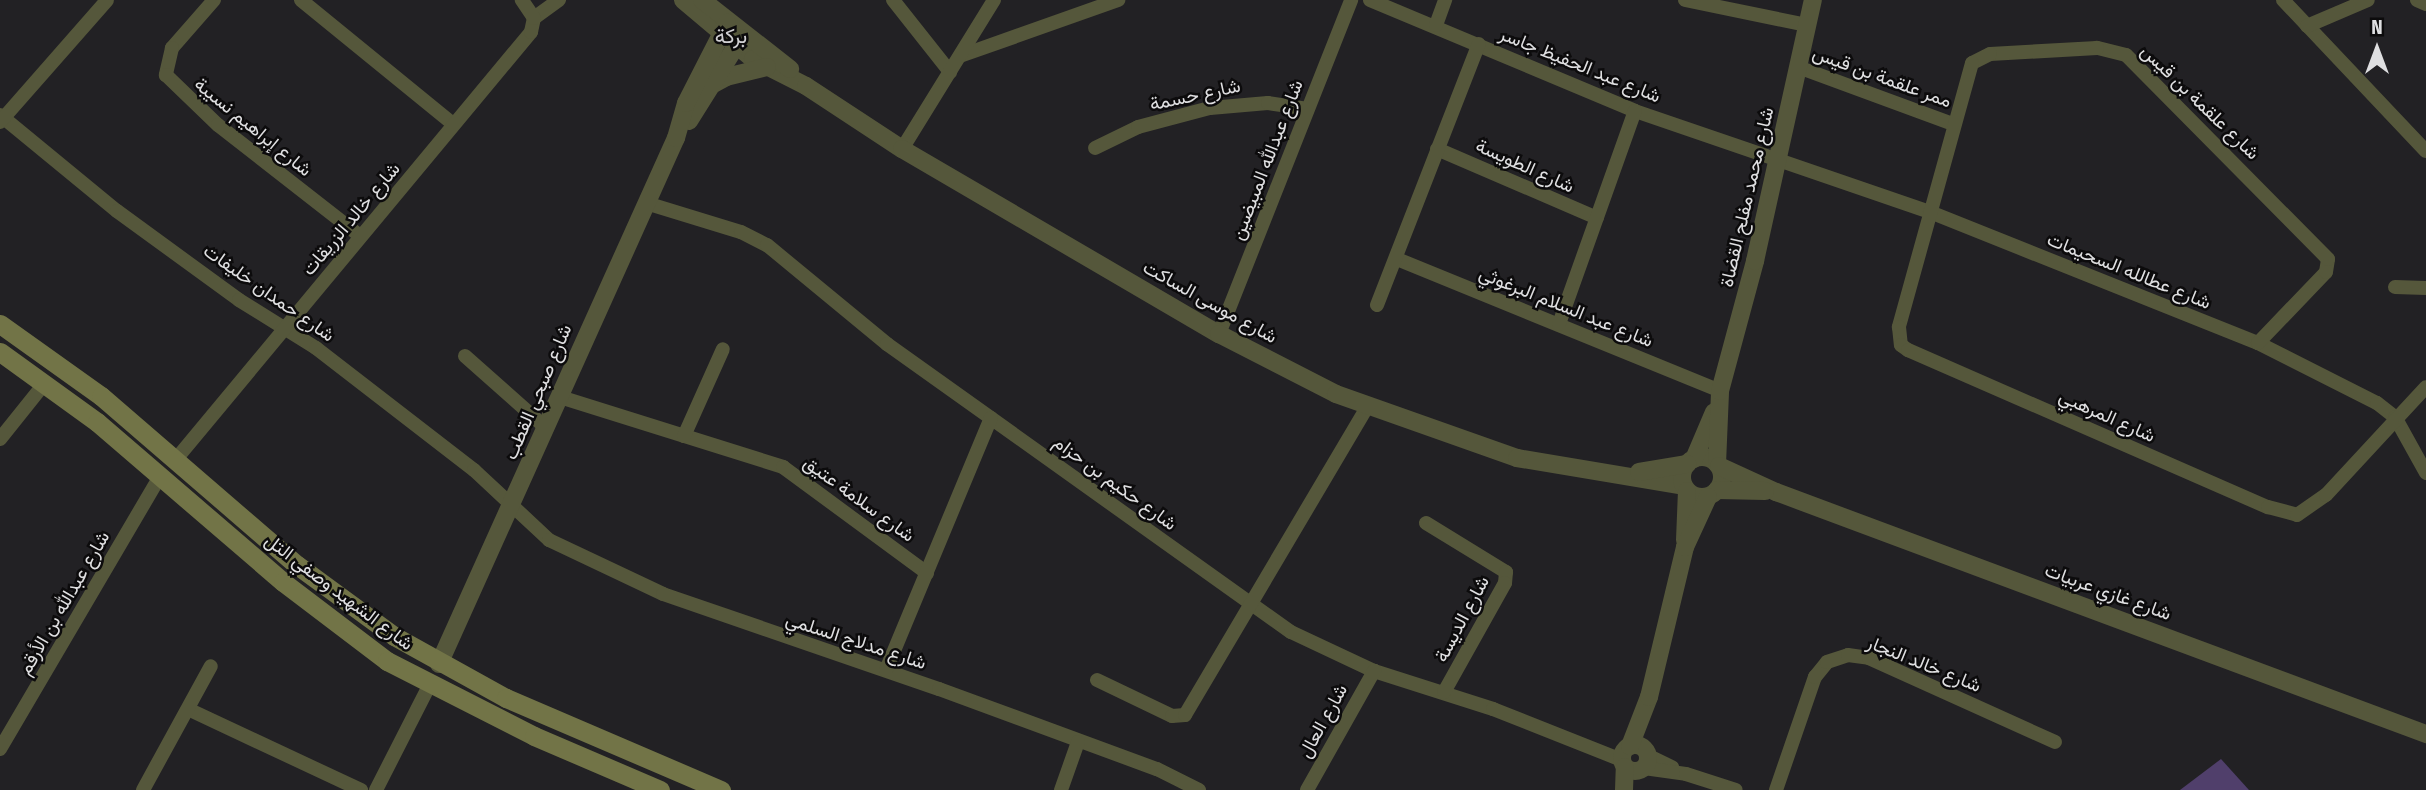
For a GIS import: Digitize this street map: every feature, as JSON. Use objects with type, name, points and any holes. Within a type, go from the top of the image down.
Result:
[{"type":"main road","name":"شارع الشهيد وصفي التل","points":[[0,324],[101,396],[177,458],[297,565],[439,664],[574,729],[721,790]]},
{"type":"main road","name":"شارع الشهيد وصفي التل","points":[[0,352],[160,476],[283,582],[387,661],[558,748],[660,790]]},
{"type":"main road","points":[[253,557],[266,539]]},
{"type":"main road","points":[[283,582],[297,565]]},
{"type":"street","points":[[1,118],[107,0]]},
{"type":"street","name":"شارع إبراهيم نسيبة","points":[[215,0],[172,48],[166,75],[209,118],[360,236]]},
{"type":"street","points":[[301,0],[453,124]]},
{"type":"street","points":[[522,0],[534,19],[559,0]]},
{"type":"street","name":"شارع موسى الساكت","points":[[683,0],[724,29],[767,67],[806,86],[902,149],[1219,334],[1367,406],[1517,458],[1628,473],[1685,488]]},
{"type":"street","name":"شارع موسى الساكت","points":[[702,0],[724,29]]},
{"type":"street","points":[[893,0],[950,72]]},
{"type":"street","points":[[902,149],[994,0]]},
{"type":"street","points":[[960,56],[1118,0]]},
{"type":"street","name":"شارع عبدالله المبيضين","points":[[1219,334],[1350,0]]},
{"type":"street","name":"شارع عبد الحفيظ جاسر","points":[[1370,0],[1436,25],[1635,111],[1779,156]]},
{"type":"street","points":[[1436,25],[1445,0]]},
{"type":"street","points":[[1685,0],[1807,25]]},
{"type":"street","name":"شارع محمد مفلح القضاة","points":[[1690,462],[1719,397],[1779,156],[1813,0]]},
{"type":"street","points":[[2283,0],[2426,151]]},
{"type":"street","points":[[2308,26],[2368,0]]},
{"type":"street","points":[[2417,0],[2426,4]]},
{"type":"street","name":"شارع خالد الزريقات","points":[[177,458],[528,36],[534,19]]},
{"type":"street","name":"شارع صبحي القطب","points":[[439,664],[512,508],[676,138],[687,103],[724,29]]},
{"type":"street","name":"شارع موسى الساكت","points":[[739,41],[795,72],[806,86]]},
{"type":"street","name":"شارع صبحي القطب","points":[[676,138],[739,41]]},
{"type":"street","points":[[1377,305],[1479,44]]},
{"type":"street","name":"شارع علقمة بن قيس","points":[[1930,212],[1967,74],[1979,57],[2096,48],[2126,55],[2328,259],[2326,272],[2258,343]]},
{"type":"street","points":[[710,86],[767,67]]},
{"type":"street","name":"ممر علقمة بن قيس","points":[[1798,67],[1953,124]]},
{"type":"street","name":"شارع حسمة","points":[[1094,148],[1138,127],[1210,108],[1268,103],[1307,109]]},
{"type":"street","points":[[1559,324],[1635,111]]},
{"type":"street","name":"شارع حمدان خليفات","points":[[1,118],[117,211],[285,328],[474,470],[512,508]]},
{"type":"street","name":"شارع الطويسة","points":[[1437,149],[1597,218]]},
{"type":"street","name":"شارع عطالله السحيمات","points":[[1779,156],[1930,212],[2258,343],[2347,384],[2395,416],[2426,473]]},
{"type":"street","name":"شارع حكيم بن حزام","points":[[646,203],[741,232],[767,245],[887,344],[1251,605],[1326,652],[1374,671],[1444,692],[1590,744],[1736,790]]},
{"type":"street","name":"شارع المرهبي","points":[[1930,212],[1899,327],[1901,345],[2098,434],[2268,508],[2297,515],[2326,495],[2395,416]]},
{"type":"street","name":"شارع عبد السلام البرغوثي","points":[[1397,259],[1559,324],[1719,397]]},
{"type":"street","points":[[2395,287],[2426,288]]},
{"type":"street","points":[[684,436],[723,349]]},
{"type":"street","points":[[465,356],[546,428]]},
{"type":"street","points":[[0,439],[44,384]]},
{"type":"street","points":[[2395,416],[2426,387]]},
{"type":"street","name":"شارع سلامة عتيق","points":[[560,397],[756,457],[806,480],[927,573]]},
{"type":"street","name":"شارع محمد مفلح القضاة","points":[[1718,465],[1719,397]]},
{"type":"street","points":[[1097,680],[1171,716],[1185,715],[1367,406]]},
{"type":"street","points":[[886,670],[991,418]]},
{"type":"street","points":[[1631,790],[1635,758],[1685,547],[1685,488],[1690,462],[1708,458],[1718,465],[1722,480],[1685,547]]},
{"type":"street","name":"شارع موسى الساكت","points":[[1628,473],[1690,462]]},
{"type":"street","name":"شارع غازي عربيات","points":[[1718,465],[1776,492],[2426,734]]},
{"type":"street","name":"شارع عبدالله بن الأرقم","points":[[0,750],[160,476]]},
{"type":"street","points":[[1685,488],[1713,494]]},
{"type":"street","name":"شارع غازي عربيات","points":[[1713,494],[1776,492]]},
{"type":"street","name":"شارع مدلاج السلمي","points":[[512,508],[549,540],[663,594],[886,670],[1157,769],[1199,790]]},
{"type":"street","name":"شارع الديسة","points":[[1426,523],[1506,572],[1505,583],[1444,692]]},
{"type":"street","name":"شارع خالد النجار","points":[[1776,790],[1815,677],[1827,662],[1848,655],[1868,658],[2056,742]]},
{"type":"street","points":[[144,790],[190,710],[211,666]]},
{"type":"street","name":"شارع العال","points":[[1307,790],[1374,671]]},
{"type":"street","points":[[376,790],[430,684]]},
{"type":"street","points":[[190,710],[361,790]]},
{"type":"street","points":[[1061,790],[1078,742]]},
{"type":"street","points":[[1624,790],[1635,758]]},
{"type":"shaded area","points":[[2221,759],[2249,790],[2180,790]]},
{"type":"district","name":"بركة","points":[[731,36]]}]
